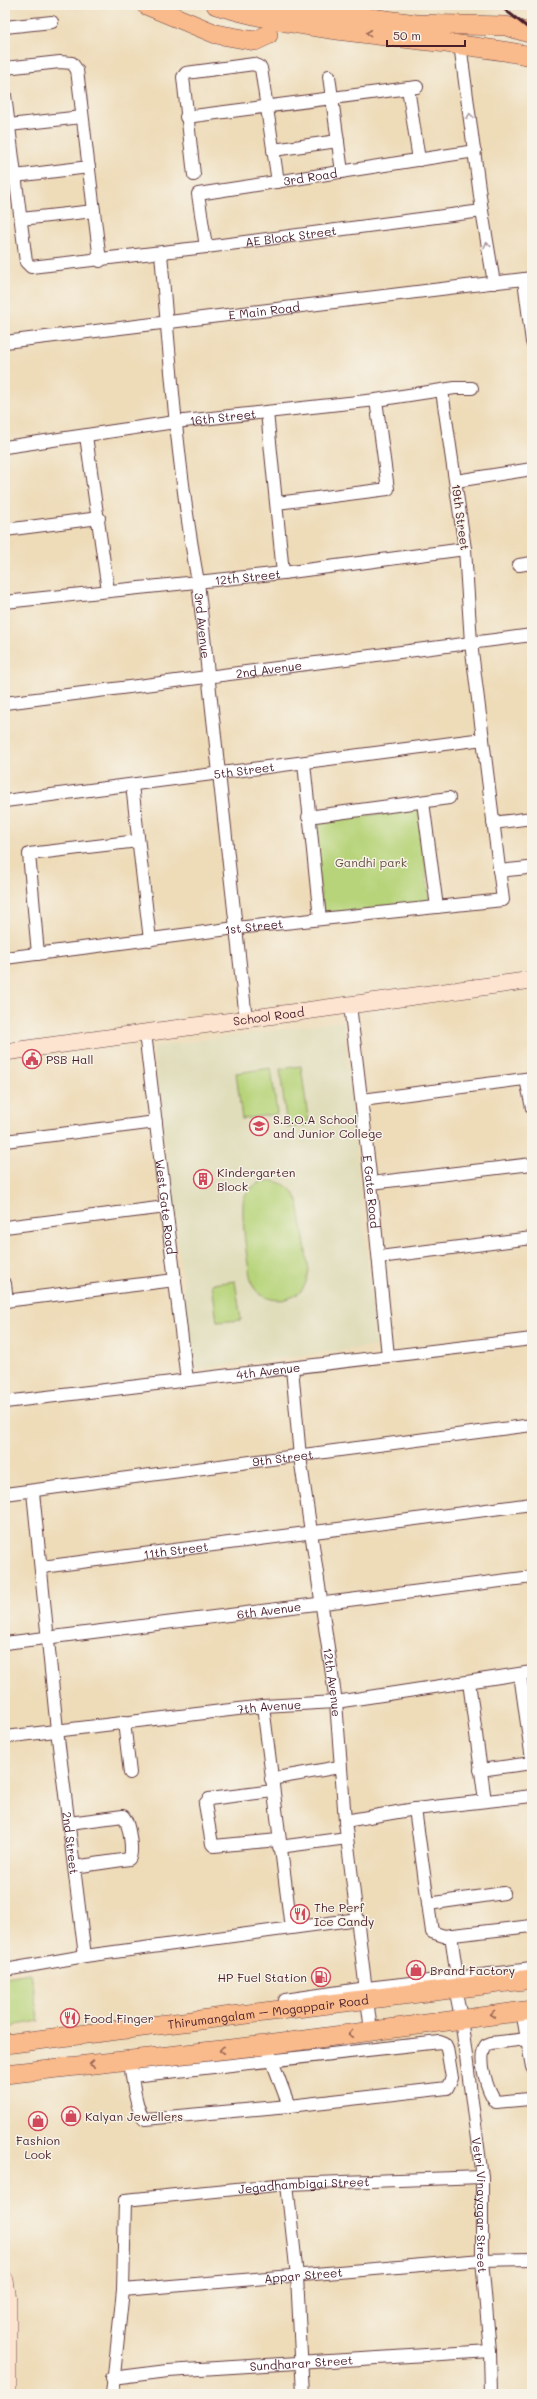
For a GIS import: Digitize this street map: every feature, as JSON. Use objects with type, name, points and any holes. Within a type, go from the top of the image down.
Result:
[{"type":"main road","points":[[146,5],[216,34],[255,41],[259,33]]},
{"type":"main road","points":[[173,5],[259,33],[295,25]]},
{"type":"main road","points":[[216,5],[295,25],[460,44],[532,56]]},
{"type":"main road","points":[[272,5],[335,10],[416,24],[506,26],[532,34]]},
{"type":"main road","name":"Thirumangalam – Mogappair Road","points":[[5,2044],[366,1993],[456,1982],[532,1979]]},
{"type":"main road","points":[[5,2074],[131,2068],[269,2053],[371,2031],[527,2010]]},
{"type":"street","points":[[5,27],[52,22]]},
{"type":"street","points":[[460,44],[482,211],[494,283]]},
{"type":"street","points":[[5,68],[60,62],[72,63],[77,70],[100,261]]},
{"type":"street","points":[[194,175],[182,80],[184,75],[194,72],[257,65],[261,68],[278,182]]},
{"type":"street","points":[[329,76],[342,172]]},
{"type":"street","points":[[186,117],[412,87],[419,160]]},
{"type":"street","points":[[5,95],[21,219],[94,211]]},
{"type":"street","points":[[9,125],[82,117]]},
{"type":"street","points":[[273,150],[338,141]]},
{"type":"street","name":"3rd Road","points":[[206,248],[198,194],[475,151]]},
{"type":"street","points":[[15,176],[89,167]]},
{"type":"street","name":"AE Block Street","points":[[21,219],[27,266],[31,268],[206,248],[482,211]]},
{"type":"street","name":"3rd Avenue","points":[[162,253],[175,422],[190,537],[198,582],[246,1019]]},
{"type":"street","name":"E Main Road","points":[[5,342],[167,324],[528,279],[532,342]]},
{"type":"street","name":"16th Street","points":[[5,447],[175,422],[376,400],[455,388],[472,388]]},
{"type":"street","name":"19th Street","points":[[442,391],[465,550],[471,643],[483,739]]},
{"type":"street","points":[[277,503],[388,489],[376,400]]},
{"type":"street","points":[[267,412],[283,573]]},
{"type":"street","points":[[86,436],[99,518],[108,591]]},
{"type":"street","points":[[456,481],[532,469]]},
{"type":"street","points":[[5,530],[99,518]]},
{"type":"street","name":"12th Street","points":[[5,602],[283,573],[465,550]]},
{"type":"street","points":[[520,566],[532,563]]},
{"type":"street","name":"2nd Avenue","points":[[5,703],[532,635]]},
{"type":"street","points":[[483,739],[499,871],[528,868]]},
{"type":"street","name":"5th Street","points":[[5,801],[219,775],[483,739]]},
{"type":"street","points":[[304,763],[308,816],[320,920]]},
{"type":"street","points":[[132,785],[150,940]]},
{"type":"street","points":[[308,816],[449,798]]},
{"type":"street","points":[[423,802],[437,907]]},
{"type":"street","points":[[494,824],[532,818]]},
{"type":"street","points":[[38,954],[29,854],[138,841]]},
{"type":"street","name":"1st Street","points":[[5,958],[236,928],[503,900],[499,871]]},
{"type":"street","name":"School Road","points":[[5,1052],[532,980]]},
{"type":"street","name":"E Gate Road","points":[[350,1005],[379,1256],[388,1356]]},
{"type":"street","name":"West Gate Road","points":[[145,1033],[187,1380]]},
{"type":"street","points":[[362,1100],[529,1078],[532,1108]]},
{"type":"street","points":[[5,1141],[156,1122]]},
{"type":"street","points":[[371,1183],[532,1164]]},
{"type":"street","points":[[5,1227],[166,1207]]},
{"type":"street","points":[[379,1256],[532,1238]]},
{"type":"street","points":[[5,1284],[6,1301],[175,1280]]},
{"type":"street","name":"4th Avenue","points":[[5,1402],[532,1339]]},
{"type":"street","name":"12th Avenue","points":[[292,1368],[300,1457],[336,1702],[345,1821],[371,2031]]},
{"type":"street","name":"9th Street","points":[[5,1494],[33,1492],[532,1425]]},
{"type":"street","points":[[33,1492],[49,1638]]},
{"type":"street","name":"11th Street","points":[[42,1566],[532,1504]]},
{"type":"street","name":"6th Avenue","points":[[5,1643],[321,1605],[532,1577]]},
{"type":"street","name":"2nd Street","points":[[49,1638],[57,1730],[85,1956]]},
{"type":"street","name":"7th Avenue","points":[[5,1736],[263,1706],[336,1702],[532,1672]]},
{"type":"street","points":[[520,1674],[529,1721],[532,1760]]},
{"type":"street","points":[[468,1682],[484,1801]]},
{"type":"street","points":[[263,1706],[279,1844],[291,1928]]},
{"type":"street","points":[[124,1722],[130,1773]]},
{"type":"street","points":[[480,1770],[532,1763]]},
{"type":"street","points":[[272,1779],[340,1767]]},
{"type":"street","points":[[273,1791],[209,1799],[206,1804],[212,1844],[214,1846],[279,1844],[347,1838]]},
{"type":"street","points":[[345,1821],[415,1809],[532,1796]]},
{"type":"street","points":[[415,1809],[432,1932],[435,1935],[451,1935],[532,1926]]},
{"type":"street","points":[[69,1824],[123,1816],[127,1821],[132,1854],[128,1859],[74,1867]]},
{"type":"street","points":[[428,1904],[504,1893]]},
{"type":"street","points":[[5,1970],[85,1956],[358,1919]]},
{"type":"street","name":"Vetri Vinayagar Street","points":[[451,1935],[482,2177],[482,2260],[490,2351],[491,2394]]},
{"type":"street","points":[[456,1982],[532,1969]]},
{"type":"street","points":[[5,2034],[109,2025],[304,2002]]},
{"type":"street","points":[[527,2010],[527,2039],[532,2067]]},
{"type":"street","points":[[527,2039],[486,2045],[482,2056],[490,2095],[496,2102],[529,2099],[532,2096]]},
{"type":"street","points":[[131,2068],[140,2113],[144,2119],[289,2106],[447,2088],[452,2078],[447,2048],[445,2044],[440,2042],[269,2053],[289,2106]]},
{"type":"street","points":[[447,2048],[465,2046]]},
{"type":"street","points":[[471,2087],[488,2086]]},
{"type":"street","name":"Jegadhambigai Street","points":[[123,2290],[125,2200],[287,2184],[482,2177]]},
{"type":"street","points":[[287,2184],[297,2276],[302,2394]]},
{"type":"street","name":"Appar Street","points":[[123,2290],[482,2260],[532,2259]]},
{"type":"street","points":[[5,2280],[8,2300],[8,2394]]},
{"type":"street","points":[[112,2394],[112,2378],[123,2290]]},
{"type":"street","name":"Sundharar Street","points":[[112,2378],[168,2371],[301,2364],[490,2351]]},
{"type":"shaded area","points":[[463,5],[532,5],[532,10],[526,10]]},
{"type":"shaded area","name":"S.B.O.A School and Junior College","points":[[343,1021],[376,1346],[194,1369],[153,1047]]},
{"type":"green space","name":"Gandhi park","points":[[419,809],[430,904],[323,914],[312,822]]},
{"type":"green space","points":[[301,1066],[309,1125],[287,1128],[280,1069]]},
{"type":"green space","points":[[271,1068],[277,1114],[242,1119],[236,1073]]},
{"type":"green space","points":[[264,1181],[285,1185],[292,1191],[298,1201],[309,1271],[301,1291],[296,1295],[283,1300],[269,1298],[257,1292],[253,1286],[249,1270],[243,1215],[244,1198],[252,1187]]},
{"type":"green space","points":[[235,1281],[241,1320],[217,1322],[212,1284]]},
{"type":"green space","points":[[30,1973],[39,2021],[6,2027],[5,1977]]},
{"type":"railway","points":[[499,5],[532,31]]},
{"type":"place","name":"PSB Hall","points":[[32,1059]]},
{"type":"place","name":"S.B.O.A School and Junior College","points":[[259,1126]]},
{"type":"place","name":"Kindergarten Block","points":[[203,1179]]},
{"type":"place","name":"The Perf Ice Candy","points":[[300,1914]]},
{"type":"place","name":"Brand Factory","points":[[416,1970]]},
{"type":"place","name":"HP Fuel Station","points":[[321,1977]]},
{"type":"place","name":"Food Finger","points":[[70,2018]]},
{"type":"place","name":"Kalyan Jewellers","points":[[71,2116]]},
{"type":"place","name":"Fashion Look","points":[[38,2121]]}]
